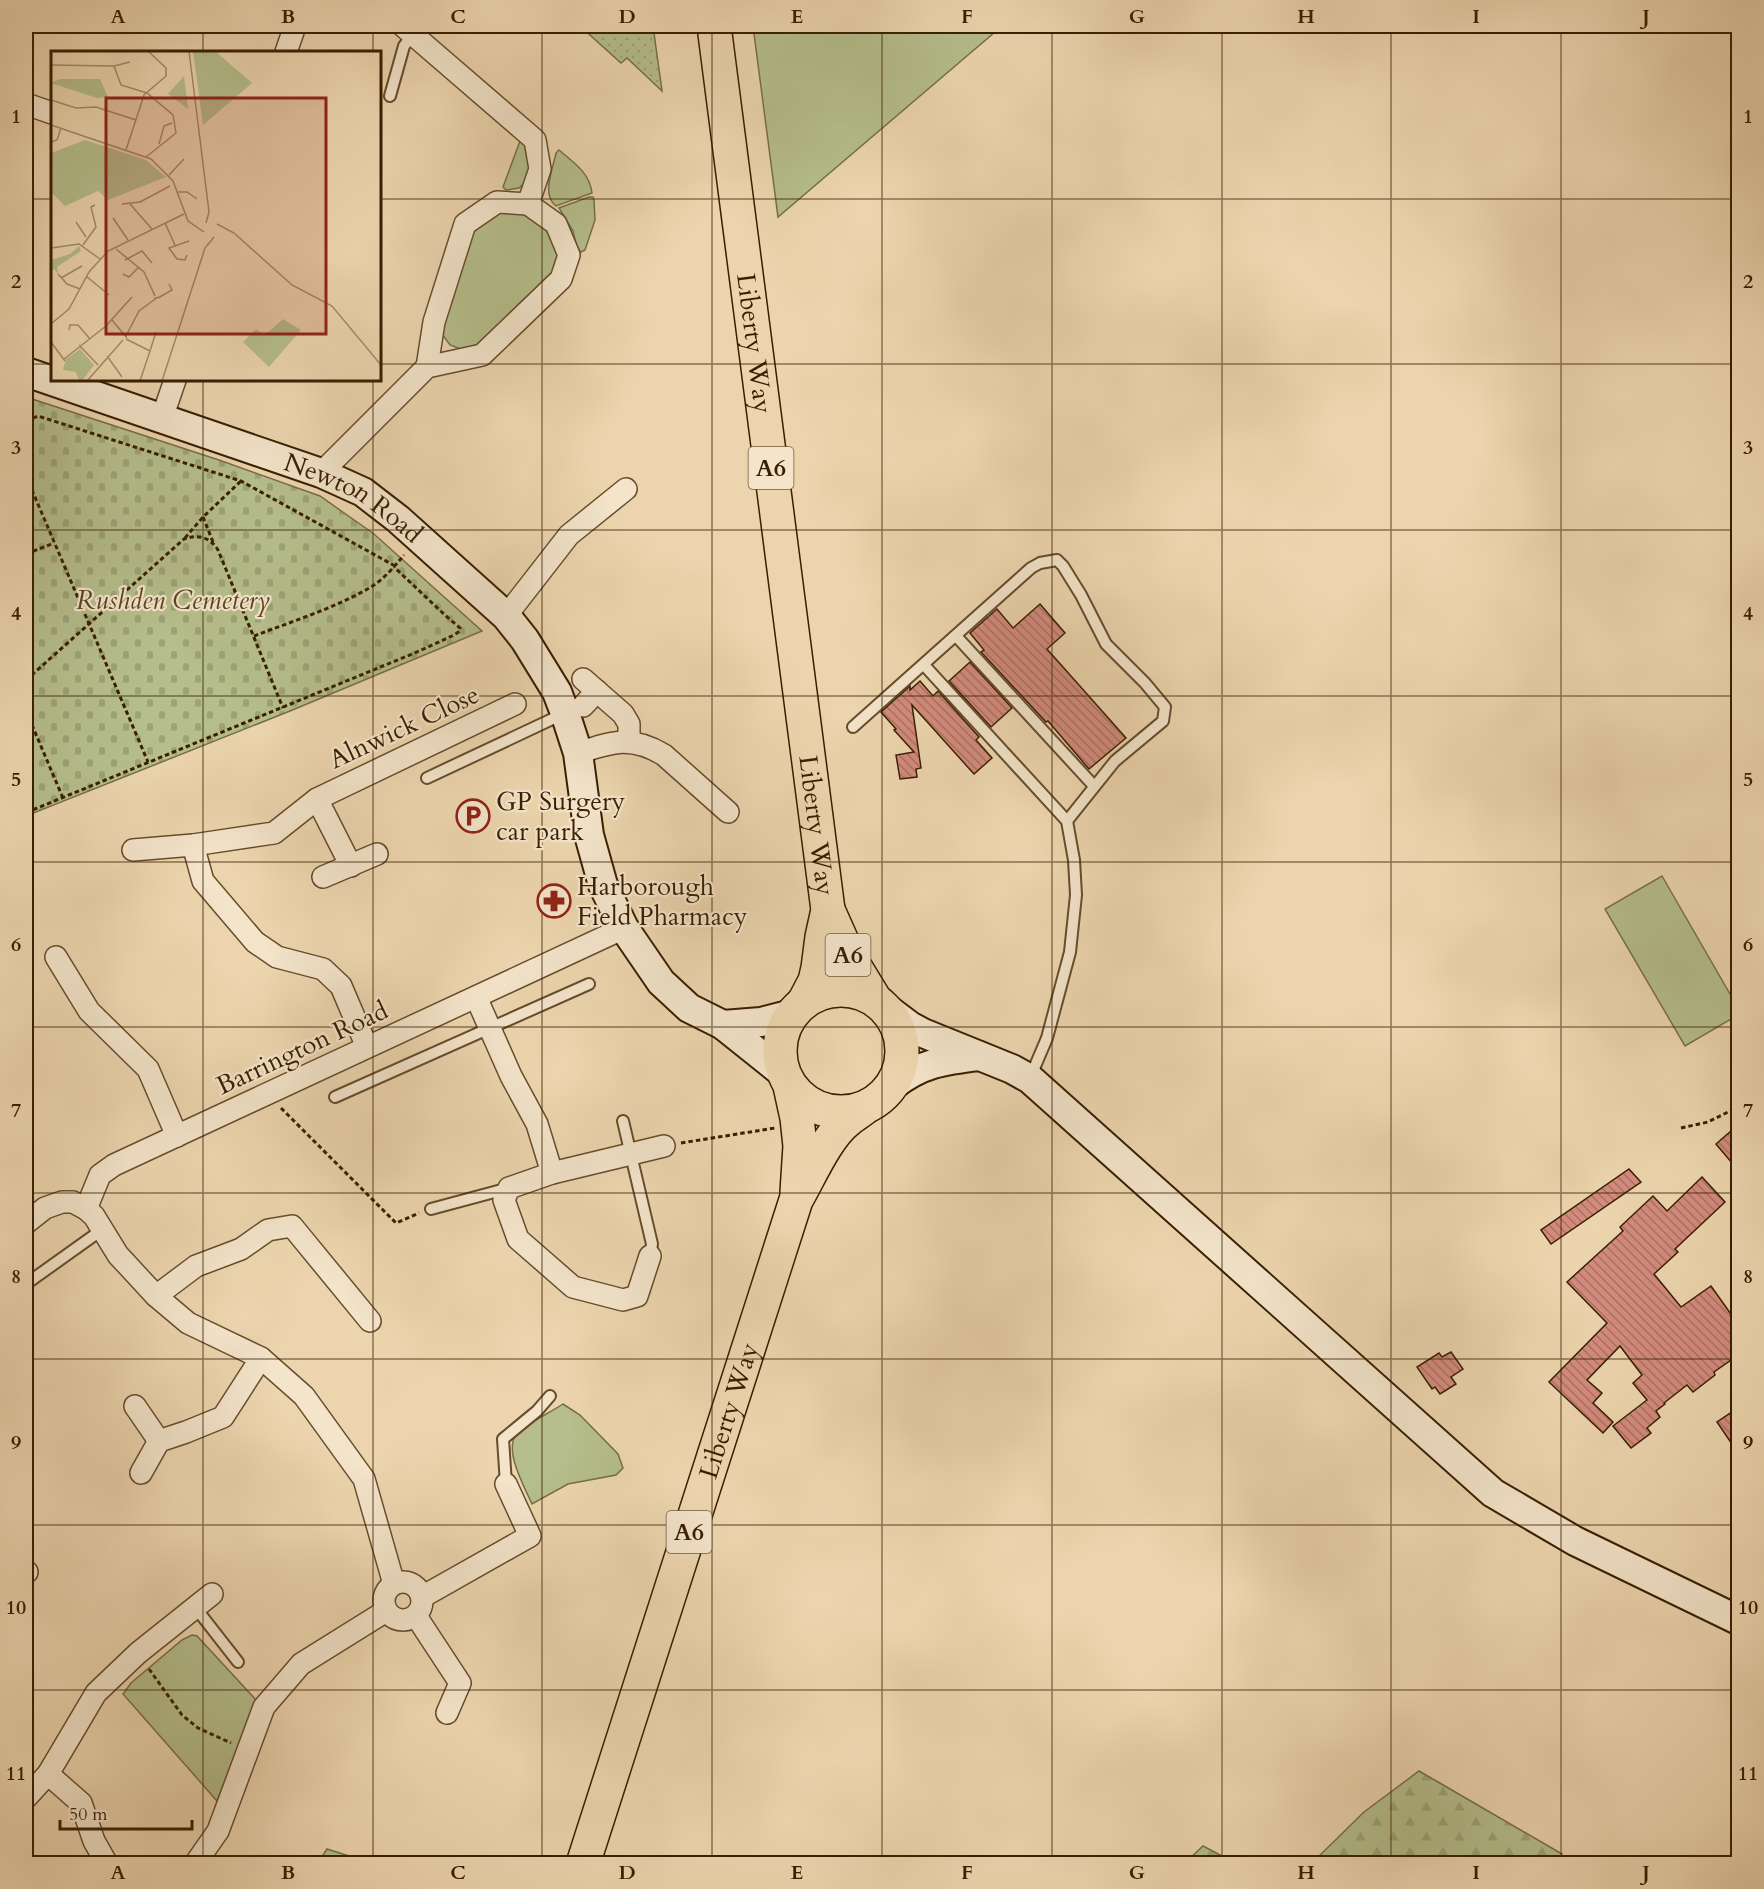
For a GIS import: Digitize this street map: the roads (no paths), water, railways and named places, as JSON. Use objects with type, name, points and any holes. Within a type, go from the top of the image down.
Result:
[{"type":"highway","name":"Liberty Way","points":[[714,26],[828,910],[849,957],[880,1004]]},
{"type":"highway","name":"Liberty Way","points":[[798,1008],[815,981],[828,910]]},
{"type":"highway","points":[[831,990],[860,992],[880,1004],[896,1022],[902,1038],[903,1054],[900,1071],[892,1086],[880,1100],[863,1109],[843,1113],[823,1110],[804,1101],[787,1079],[780,1058],[780,1042],[784,1028],[798,1008],[816,995],[831,990]]},
{"type":"highway","name":"Liberty Way","points":[[787,1079],[797,1118],[800,1146],[796,1200]]},
{"type":"highway","name":"Liberty Way","points":[[583,1863],[796,1200],[827,1144],[848,1120],[863,1109]]},
{"type":"street","points":[[286,51],[295,26]]},
{"type":"street","points":[[408,30],[535,140],[540,169],[528,204]]},
{"type":"street","points":[[26,104],[51,113]]},
{"type":"street","points":[[321,473],[427,367],[482,355],[561,279],[568,255],[556,224],[528,204],[496,202],[465,224],[434,322],[427,367]]},
{"type":"street","name":"Newton Road","points":[[26,372],[51,380]]},
{"type":"street","name":"Newton Road","points":[[53,381],[321,473],[363,492],[419,537],[506,615],[542,665],[557,692],[582,697],[623,714],[630,729],[629,742]]},
{"type":"street","points":[[162,418],[175,381]]},
{"type":"street","points":[[506,615],[568,534],[626,489]]},
{"type":"street","name":"Newton Road","points":[[582,697],[578,753],[589,835],[603,885],[624,928],[661,982],[689,1008],[723,1025],[787,1079]]},
{"type":"street","name":"Alnwick Close","points":[[133,850],[193,845],[274,833],[317,799],[515,704]]},
{"type":"street","points":[[578,753],[609,743],[629,742],[653,749],[728,812]]},
{"type":"street","name":"Alnwick Close","points":[[317,799],[351,866]]},
{"type":"street","points":[[193,845],[203,881],[255,942],[277,957],[323,969],[341,986],[367,1047]]},
{"type":"street","points":[[323,877],[377,854]]},
{"type":"street","name":"Barrington Road","points":[[86,1209],[100,1175],[114,1165],[624,928]]},
{"type":"street","points":[[56,957],[89,1011],[148,1070],[177,1136]]},
{"type":"street","points":[[476,997],[511,1076],[537,1124],[552,1173]]},
{"type":"street","points":[[880,1004],[923,1033],[1012,1069],[1030,1079],[1493,1493],[1575,1541],[1738,1620]]},
{"type":"street","points":[[723,1025],[761,1022],[798,1008]]},
{"type":"street","points":[[892,1086],[925,1066],[947,1060],[979,1056]]},
{"type":"street","points":[[650,1256],[637,1296],[623,1300],[573,1287],[518,1239],[504,1200],[509,1188],[552,1173],[664,1146]]},
{"type":"street","points":[[26,1223],[45,1208],[62,1202],[73,1202],[86,1209],[94,1216],[118,1255],[156,1296],[188,1323],[261,1358],[304,1396],[364,1479],[394,1584]]},
{"type":"street","points":[[156,1296],[196,1266],[241,1248],[268,1230],[292,1226],[370,1321]]},
{"type":"street","points":[[141,1473],[159,1441],[223,1417],[261,1358]]},
{"type":"street","points":[[135,1406],[159,1441]]},
{"type":"street","points":[[447,1713],[460,1683],[419,1606],[418,1590],[414,1585],[401,1582],[394,1584],[386,1592],[384,1598],[386,1611],[396,1619],[410,1619],[419,1606],[530,1536],[506,1484]]},
{"type":"street","points":[[26,1798],[48,1774],[96,1693],[138,1653],[212,1594]]},
{"type":"street","points":[[195,1863],[218,1831],[264,1707],[302,1664],[386,1611]]},
{"type":"street","points":[[48,1774],[81,1803],[94,1841],[107,1863]]},
{"type":"lane","points":[[390,96],[408,30]]},
{"type":"lane","points":[[854,727],[1040,563],[1057,560],[1081,595],[1106,644],[1166,707],[1163,722],[1115,761],[1066,821]]},
{"type":"lane","points":[[956,636],[1094,786]]},
{"type":"lane","points":[[924,665],[1066,821],[1074,860],[1076,895],[1070,952],[1047,1038],[1030,1079]]},
{"type":"lane","points":[[428,778],[582,697]]},
{"type":"lane","points":[[335,1097],[588,984]]},
{"type":"lane","points":[[623,1121],[652,1244],[650,1256]]},
{"type":"lane","points":[[431,1209],[509,1188]]},
{"type":"lane","points":[[26,1284],[103,1229]]},
{"type":"lane","points":[[506,1484],[503,1439],[537,1411],[550,1396]]},
{"type":"lane","points":[[195,1607],[238,1662]]},
{"type":"place","name":"GP Surgery car park","points":[[473,816]]},
{"type":"place","name":"Harborough Field Pharmacy","points":[[554,901]]},
{"type":"park label","name":"Rushden Cemetery","points":[[173,600]]}]
